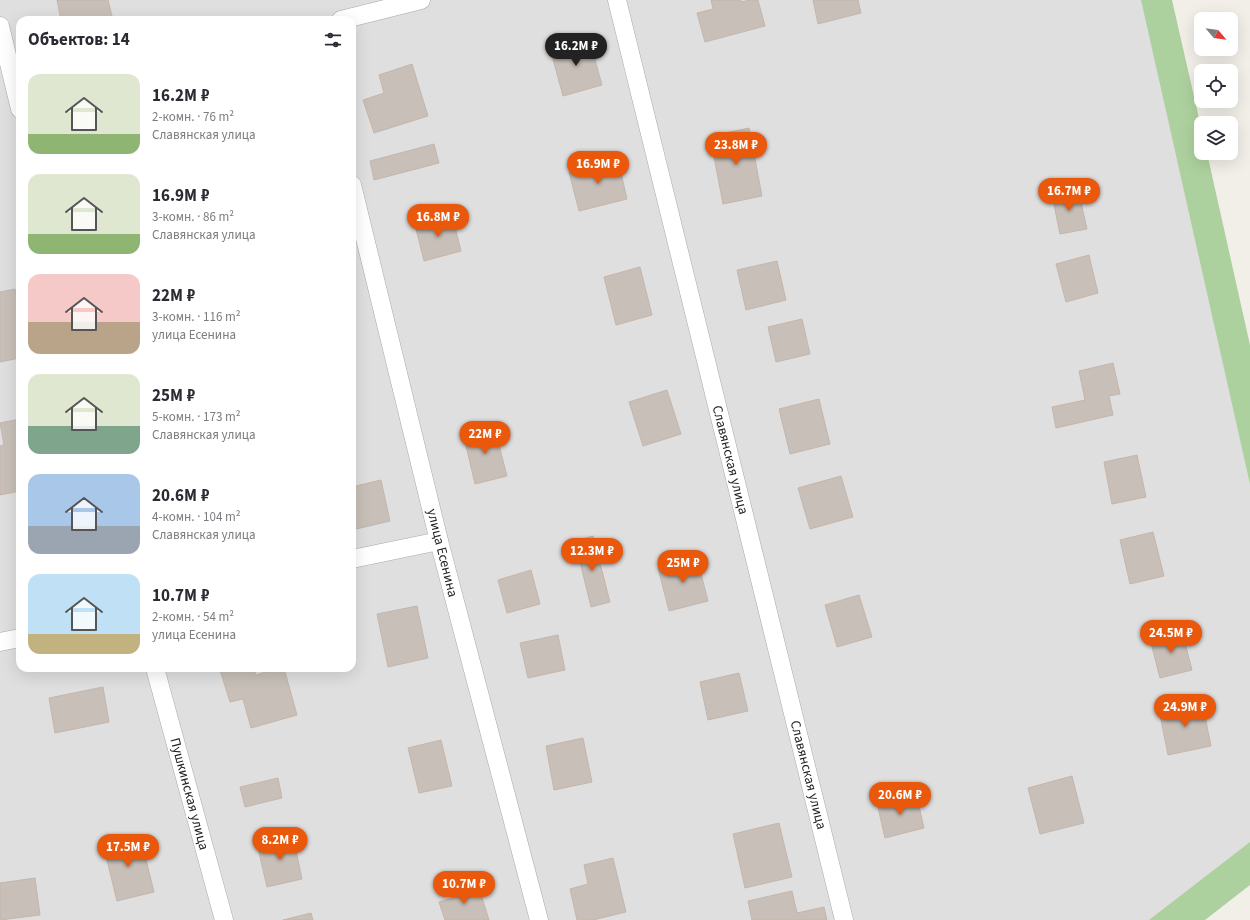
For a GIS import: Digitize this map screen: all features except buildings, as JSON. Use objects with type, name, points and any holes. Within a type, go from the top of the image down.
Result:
[{"type":"street","points":[[356,16],[421,0]]},
{"type":"street","name":"Славянская улица","points":[[617,0],[844,920]]},
{"type":"street","points":[[0,26],[16,91]]},
{"type":"street","name":"улица Есенина","points":[[356,201],[439,541],[539,920]]},
{"type":"street","points":[[356,558],[439,541]]},
{"type":"street","points":[[0,642],[16,639]]},
{"type":"street","name":"Пушкинская улица","points":[[156,672],[224,920]]},
{"type":"shaded area","points":[[0,0],[1167,0],[1194,122],[1194,160],[1203,160],[1250,352],[1250,877],[1192,920],[0,920]]},
{"type":"green space","points":[[1141,0],[1172,0],[1194,96],[1194,108],[1197,108],[1198,116],[1194,116],[1194,160],[1209,160],[1250,345],[1250,484]]},
{"type":"green space","points":[[1250,842],[1250,885],[1205,920],[1149,920]]}]
